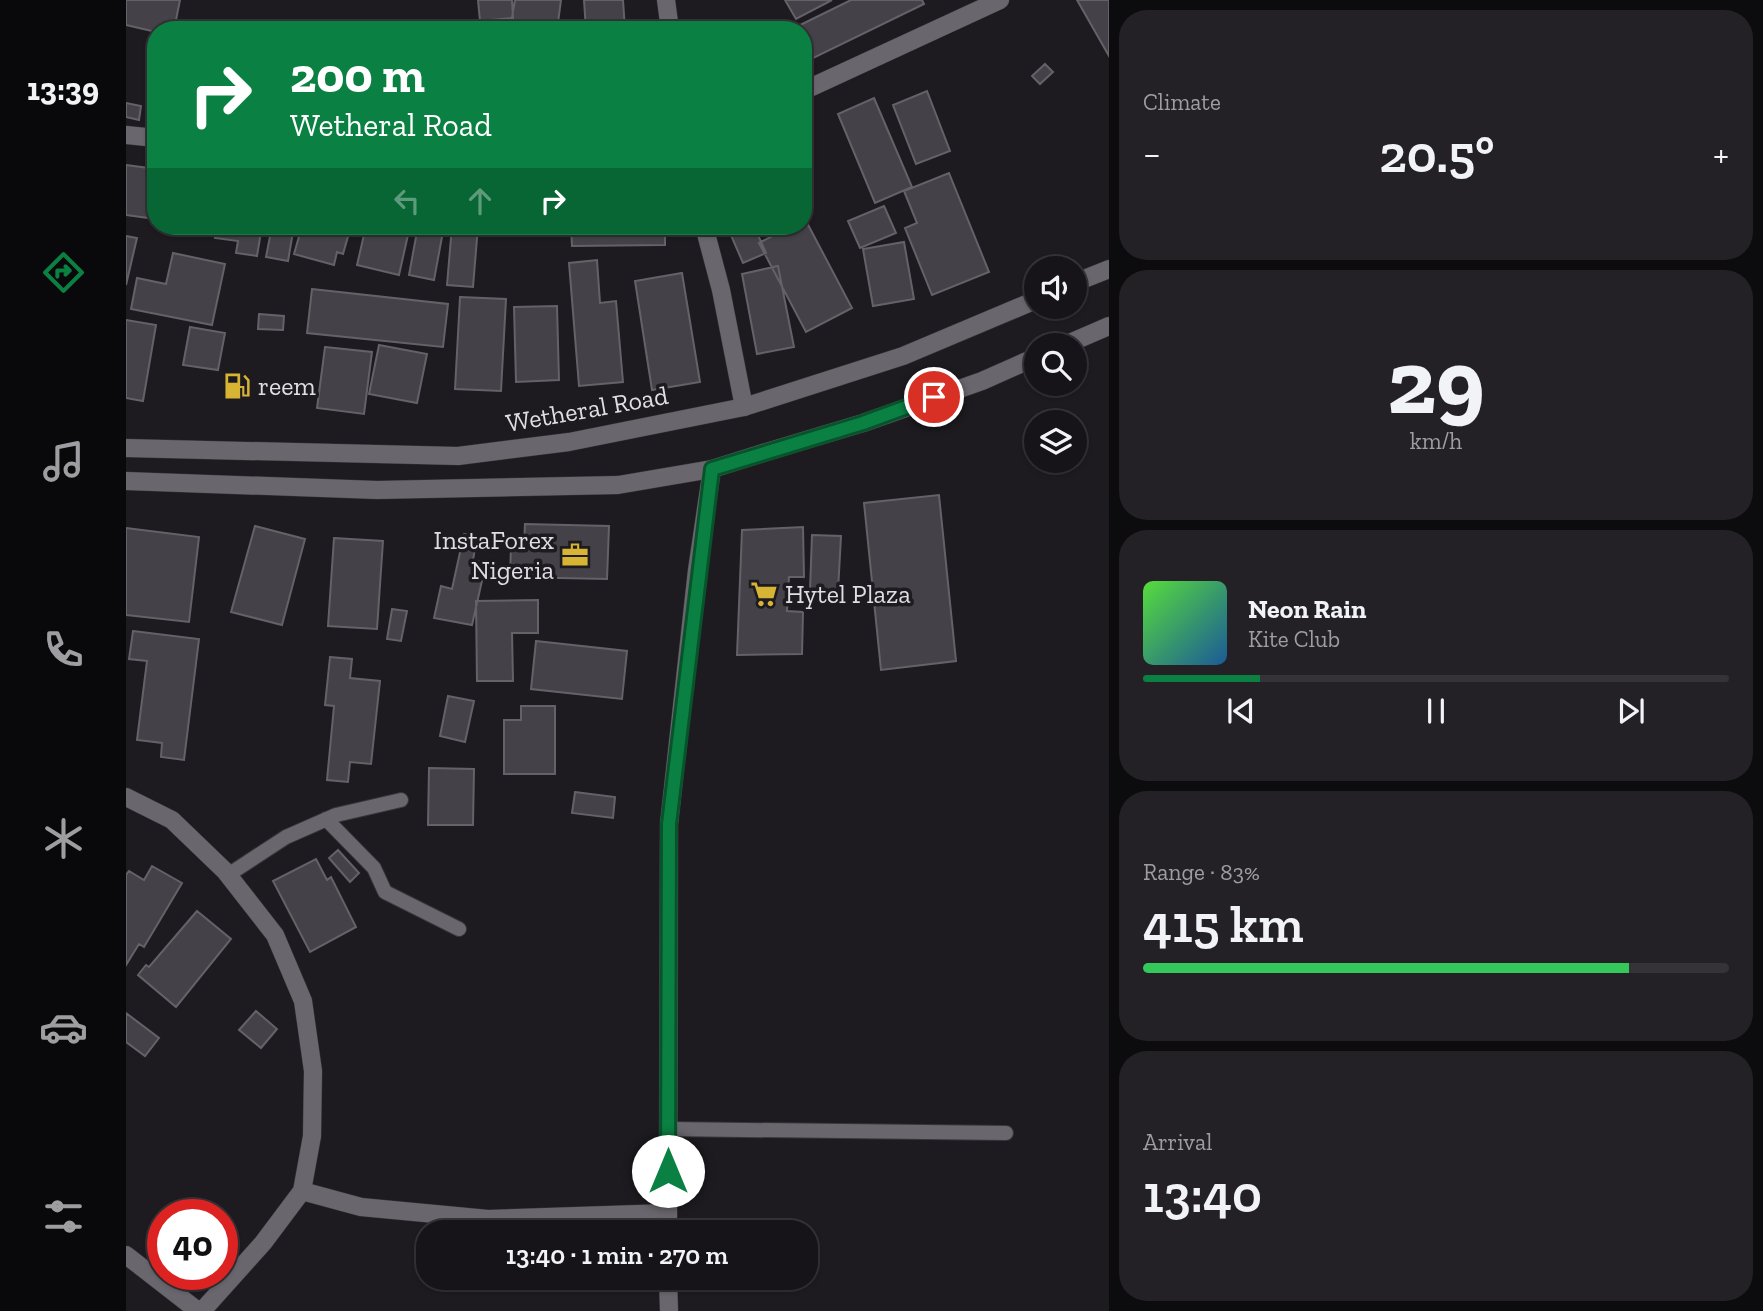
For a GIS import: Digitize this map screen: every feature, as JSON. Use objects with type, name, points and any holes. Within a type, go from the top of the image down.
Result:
[{"type":"street","points":[[666,0],[669,21]]},
{"type":"street","points":[[812,87],[1000,0]]},
{"type":"street","points":[[126,135],[147,137]]},
{"type":"street","points":[[706,235],[721,290],[744,407]]},
{"type":"street","points":[[1087,278],[1108,269]]},
{"type":"street","name":"Wetheral Road","points":[[126,448],[458,456],[569,442],[744,407],[903,356],[1024,305]]},
{"type":"street","points":[[1087,336],[1108,326]]},
{"type":"street","points":[[126,481],[377,490],[618,485],[712,469],[863,423],[982,381],[1024,363]]},
{"type":"street","points":[[668,1220],[669,824],[712,469]]},
{"type":"street","points":[[126,797],[172,820],[228,875],[275,935],[303,1001],[313,1071],[312,1136],[302,1191],[263,1243],[200,1311],[126,1255]]},
{"type":"street","points":[[302,1191],[361,1207],[488,1219],[668,1213]]},
{"type":"street","points":[[668,1290],[669,1311]]},
{"type":"lane","points":[[228,875],[286,837],[326,819],[401,800]]},
{"type":"lane","points":[[326,819],[374,868],[385,892],[459,929]]},
{"type":"lane","points":[[668,1129],[1006,1133]]},
{"type":"building","points":[[126,0],[180,0],[176,21],[147,21],[147,30],[126,25]]},
{"type":"building","points":[[478,0],[512,0],[513,18],[480,21]]},
{"type":"building","points":[[515,0],[561,0],[558,21],[511,21]]},
{"type":"building","points":[[584,0],[623,0],[624,21],[585,21]]},
{"type":"building","points":[[785,0],[832,0],[796,19]]},
{"type":"building","points":[[851,0],[922,0],[924,4],[812,59],[812,21],[808,21]]},
{"type":"building","points":[[1077,0],[1109,0],[1109,56]]},
{"type":"building","points":[[1045,64],[1053,72],[1040,84],[1032,76]]},
{"type":"building","points":[[927,91],[950,151],[916,164],[893,105]]},
{"type":"building","points":[[874,98],[912,187],[875,203],[838,114]]},
{"type":"building","points":[[126,103],[141,106],[139,120],[126,117]]},
{"type":"building","points":[[126,165],[147,168],[147,218],[126,215]]},
{"type":"building","points":[[949,173],[989,272],[932,295],[905,228],[917,223],[904,191]]},
{"type":"building","points":[[884,206],[896,233],[860,248],[848,221]]},
{"type":"building","points":[[812,232],[852,308],[806,332],[759,243],[775,235],[812,235]]},
{"type":"building","points":[[216,235],[260,235],[257,256],[236,253],[238,241],[215,238]]},
{"type":"building","points":[[270,235],[292,235],[288,261],[266,257]]},
{"type":"building","points":[[299,235],[348,235],[343,254],[337,252],[334,265],[294,254]]},
{"type":"building","points":[[364,235],[408,235],[399,275],[357,265]]},
{"type":"building","points":[[416,235],[442,235],[434,280],[409,275]]},
{"type":"building","points":[[451,235],[477,235],[473,287],[447,285]]},
{"type":"building","points":[[571,235],[665,235],[665,245],[572,246]]},
{"type":"building","points":[[731,235],[758,235],[766,253],[743,263]]},
{"type":"building","points":[[126,236],[137,238],[126,285]]},
{"type":"building","points":[[904,242],[914,299],[873,306],[863,249]]},
{"type":"building","points":[[173,253],[225,264],[212,325],[131,309],[137,278],[166,284]]},
{"type":"building","points":[[597,260],[600,303],[616,301],[623,382],[579,386],[569,263]]},
{"type":"building","points":[[778,266],[794,347],[757,354],[742,274]]},
{"type":"building","points":[[682,273],[700,382],[652,390],[635,281]]},
{"type":"building","points":[[312,289],[448,304],[443,347],[307,333]]},
{"type":"building","points":[[460,297],[506,299],[501,391],[455,389]]},
{"type":"building","points":[[557,306],[559,380],[516,382],[514,307]]},
{"type":"building","points":[[259,314],[284,316],[283,330],[258,329]]},
{"type":"building","points":[[126,320],[156,325],[143,401],[126,398]]},
{"type":"building","points":[[190,327],[225,333],[218,370],[183,365]]},
{"type":"building","points":[[379,345],[427,354],[417,403],[369,394]]},
{"type":"building","points":[[325,347],[372,352],[364,414],[317,408]]},
{"type":"building","points":[[939,495],[956,661],[881,670],[864,503]]},
{"type":"building","points":[[525,524],[609,526],[607,579],[510,577],[511,546],[524,546]]},
{"type":"building","points":[[255,526],[305,539],[282,625],[231,612]]},
{"type":"building","name":"Hytel Plaza","points":[[803,527],[804,577],[789,577],[787,611],[803,612],[802,654],[737,655],[742,530]]},
{"type":"building","points":[[126,528],[199,537],[189,622],[126,615]]},
{"type":"building","points":[[464,534],[477,537],[473,560],[486,563],[472,625],[434,618],[441,586],[452,589]]},
{"type":"building","points":[[812,535],[841,536],[838,591],[810,590]]},
{"type":"building","points":[[334,538],[383,541],[377,629],[328,626]]},
{"type":"building","points":[[538,600],[538,633],[512,633],[513,681],[477,681],[476,601]]},
{"type":"building","points":[[392,609],[407,611],[401,641],[387,639]]},
{"type":"building","points":[[133,631],[199,639],[184,760],[161,757],[162,743],[137,740],[147,661],[129,659]]},
{"type":"building","points":[[536,641],[627,651],[622,699],[531,689]]},
{"type":"building","points":[[330,657],[352,659],[350,678],[380,681],[371,764],[350,762],[348,782],[327,780],[334,706],[325,705]]},
{"type":"building","points":[[448,696],[474,701],[465,742],[440,736]]},
{"type":"building","points":[[521,706],[555,706],[555,774],[504,774],[504,720],[521,720]]},
{"type":"building","points":[[429,768],[474,769],[473,825],[428,825]]},
{"type":"building","points":[[575,792],[615,797],[613,818],[572,813]]},
{"type":"building","points":[[338,850],[359,873],[350,882],[329,858]]},
{"type":"building","points":[[316,859],[327,880],[331,877],[356,927],[310,952],[273,881]]},
{"type":"building","points":[[152,866],[182,883],[144,947],[139,944],[126,965],[126,875],[129,871],[144,880]]},
{"type":"building","points":[[197,911],[231,939],[176,1007],[138,975],[146,965],[149,967]]},
{"type":"building","points":[[256,1011],[277,1029],[261,1048],[239,1030]]},
{"type":"building","points":[[126,1013],[159,1038],[145,1056],[126,1042]]},
{"type":"place","name":"reem","points":[[237,386]]},
{"type":"place","name":"InstaForex Nigeria","points":[[575,555]]},
{"type":"place","name":"Hytel Plaza","points":[[764,594]]},
{"type":"route","points":[[668,1171],[669,824],[697,570],[712,469],[863,423],[934,397]]}]
